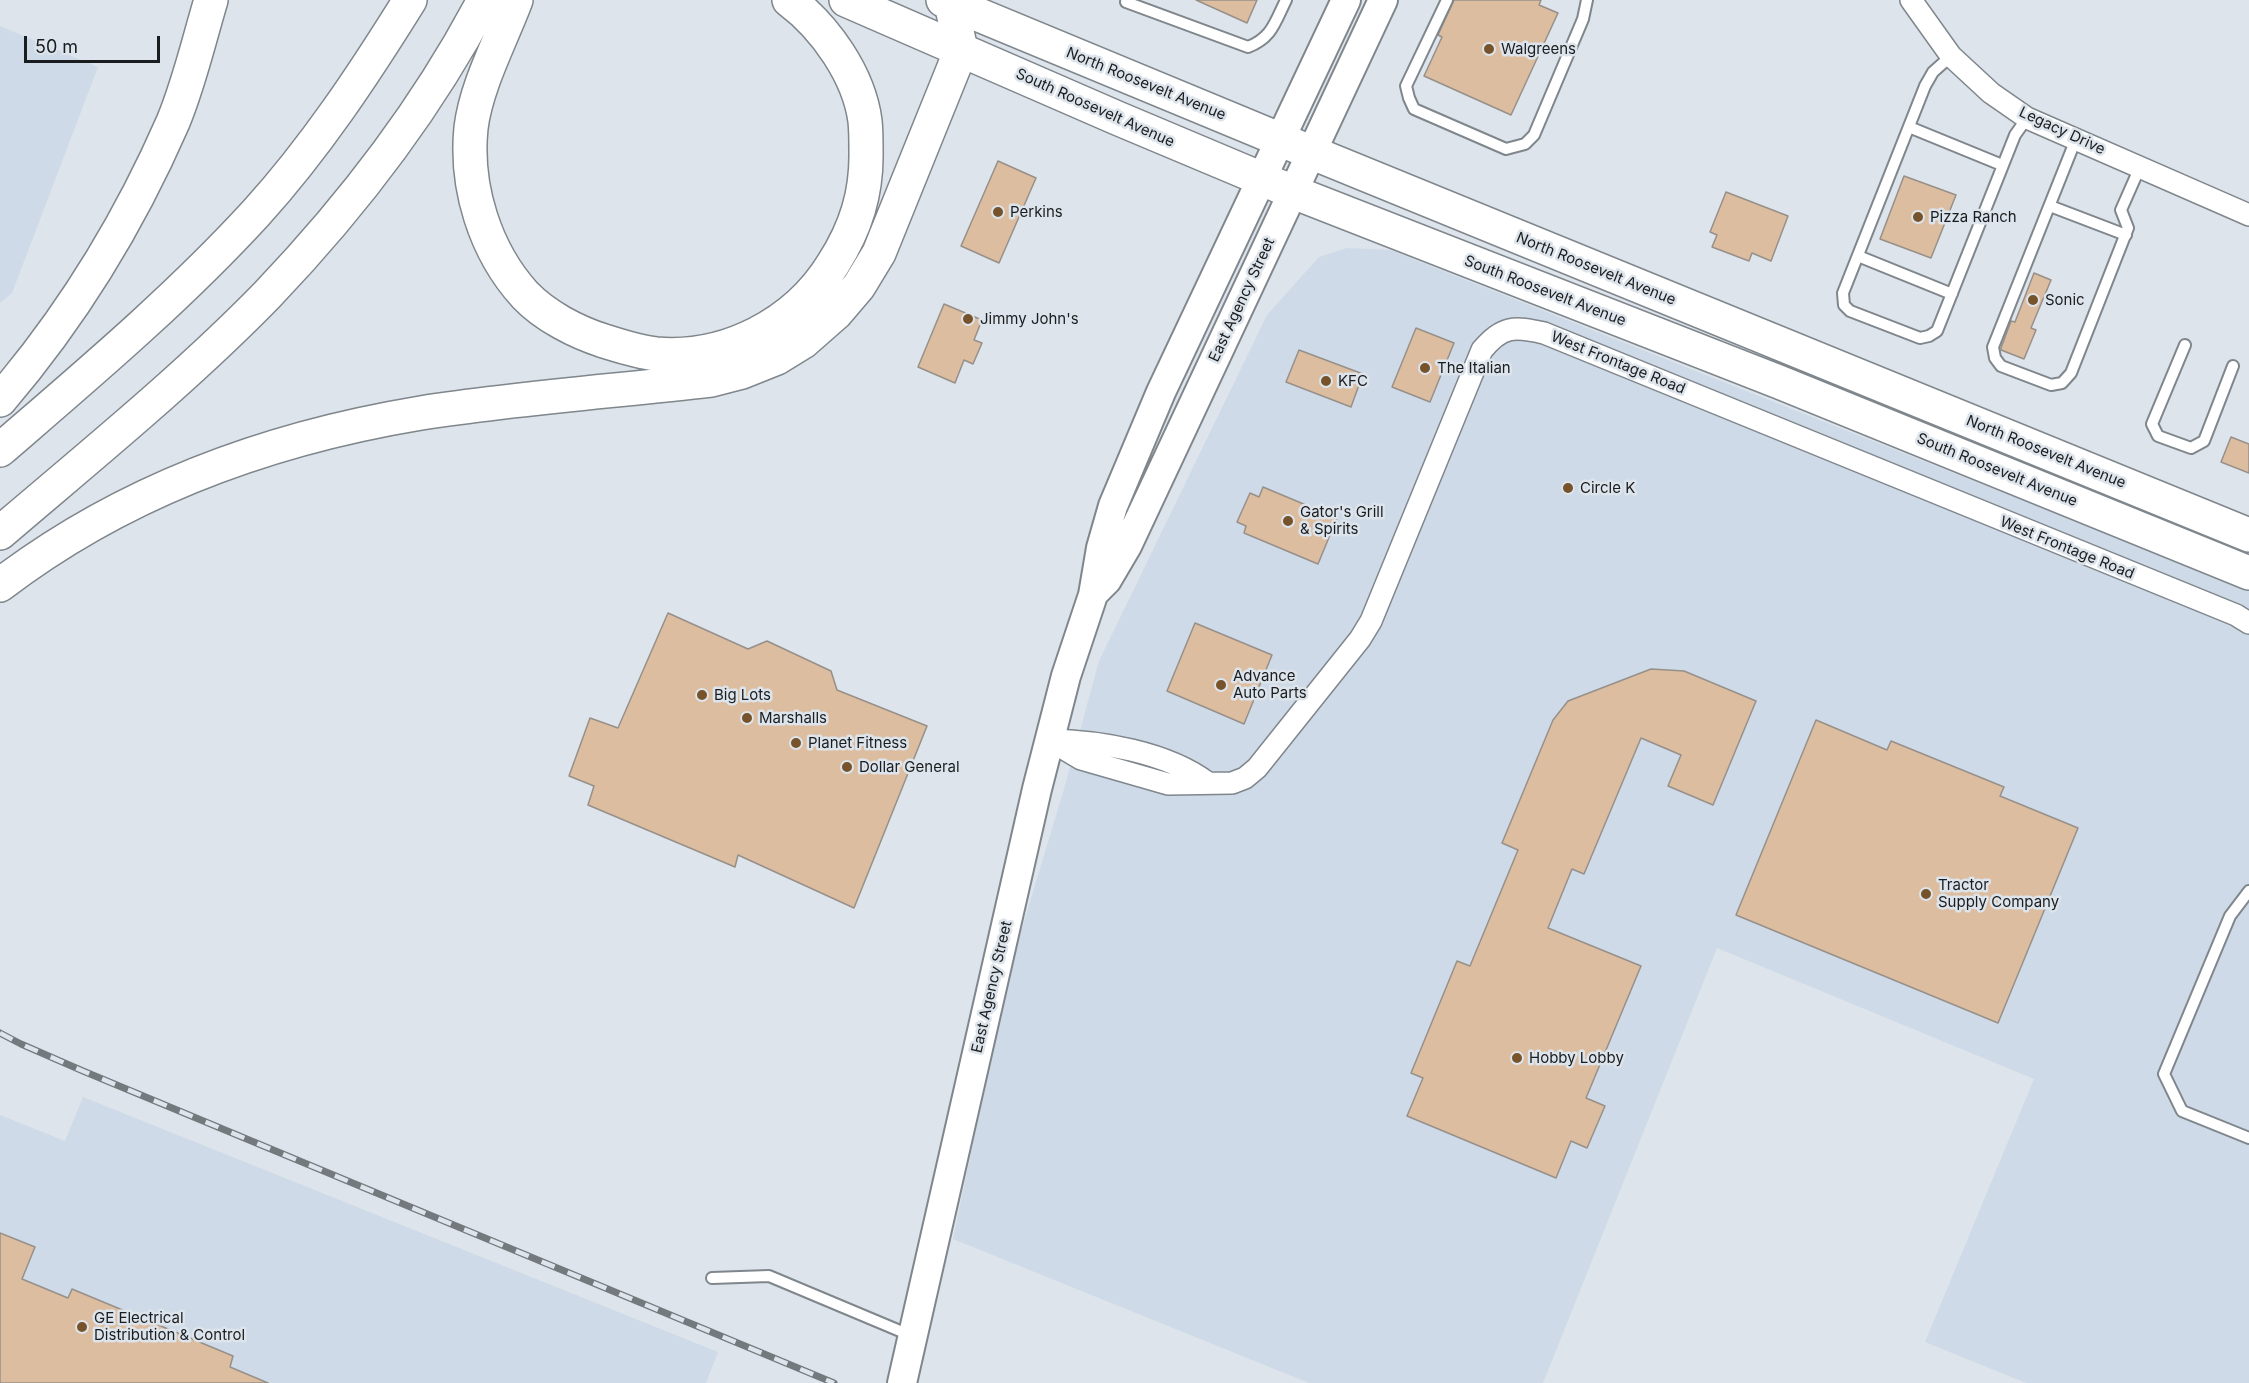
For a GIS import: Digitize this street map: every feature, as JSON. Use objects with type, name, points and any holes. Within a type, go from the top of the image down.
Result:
[{"type":"highway","points":[[0,400],[68,315],[103,260],[135,202],[173,120],[212,0]]},
{"type":"highway","points":[[0,450],[130,337],[190,281],[256,212],[315,141],[371,63],[410,0]]},
{"type":"highway","points":[[0,533],[169,388],[266,295],[312,245],[404,128],[444,69],[484,0]]},
{"type":"highway","points":[[516,0],[478,96],[471,127],[470,162],[476,198],[486,233],[502,264],[525,296],[556,319],[588,335],[621,346],[653,354],[682,355],[717,349],[747,340],[775,324],[802,303],[825,277],[856,222],[863,194],[866,159],[865,119],[845,64],[827,36],[802,9],[789,0]]},
{"type":"highway","name":"South Roosevelt Avenue","points":[[846,0],[1293,192],[1790,386],[2249,573]]},
{"type":"highway","points":[[0,585],[95,522],[175,483],[264,450],[314,436],[421,413],[711,380],[742,372],[777,358],[803,342],[836,313],[859,286],[879,253],[962,50],[947,2]]},
{"type":"highway","name":"North Roosevelt Avenue","points":[[947,2],[2249,534]]},
{"type":"main road","name":"East Agency Street","points":[[902,1383],[1049,740],[1066,676],[1093,595],[1101,548],[1122,483],[1161,392],[1346,0]]},
{"type":"main road","name":"East Agency Street","points":[[1093,595],[1107,580],[1127,546],[1383,0]]},
{"type":"street","name":"Legacy Drive","points":[[1911,0],[1951,56],[1991,93],[2027,118],[2249,214]]},
{"type":"street","name":"West Frontage Road","points":[[1049,740],[1103,744],[1178,764],[1194,771],[1208,783],[1232,783],[1245,778],[1257,768],[1360,639],[1379,604],[1482,350],[1492,338],[1509,328],[1544,333],[2236,615],[2249,623]]},
{"type":"lane","points":[[1124,1],[1248,47],[1258,44],[1269,35],[1286,0]]},
{"type":"lane","points":[[1447,0],[1406,86],[1409,98],[1414,109],[1506,149],[1525,144],[1534,135],[1583,19],[1587,0]]},
{"type":"lane","points":[[1951,56],[1933,72],[1925,86],[1843,293],[1844,305],[1850,311],[1920,338],[1937,331],[2014,135],[2027,118]]},
{"type":"lane","points":[[1909,127],[2002,165]]},
{"type":"lane","points":[[2076,139],[1994,347],[1995,358],[2001,366],[2051,385],[2062,383],[2071,373],[2126,235],[2128,228],[2121,210],[2140,167]]},
{"type":"lane","points":[[2050,206],[2126,235]]},
{"type":"lane","points":[[1858,256],[1952,294]]},
{"type":"lane","points":[[2185,345],[2152,424],[2158,436],[2191,448],[2204,441],[2234,366]]},
{"type":"lane","points":[[2249,891],[2230,916],[2164,1074],[2182,1111],[2249,1138]]},
{"type":"lane","points":[[712,1278],[769,1276],[913,1336]]},
{"type":"shaded area","points":[[0,26],[98,67],[12,293],[0,303]]},
{"type":"shaded area","points":[[1347,248],[1390,250],[2249,590],[2249,1383],[2026,1383],[1925,1342],[2034,1079],[1717,948],[1543,1383],[1309,1383],[953,1239],[1008,975],[1064,789],[1099,661],[1267,315],[1319,257]]},
{"type":"shaded area","points":[[83,1097],[718,1352],[706,1383],[0,1383],[0,1115],[65,1141]]},
{"type":"building","points":[[1196,0],[1257,0],[1247,23]]},
{"type":"building","points":[[1454,0],[1541,0],[1539,5],[1558,13],[1511,115],[1424,76],[1442,37],[1438,35]]},
{"type":"building","name":"Perkins","points":[[998,161],[1036,178],[999,263],[961,246]]},
{"type":"building","name":"Pizza Ranch","points":[[1904,176],[1956,195],[1931,258],[1880,239]]},
{"type":"building","points":[[1726,192],[1788,216],[1771,261],[1752,253],[1749,261],[1712,247],[1717,235],[1710,232]]},
{"type":"building","name":"Sonic","points":[[2034,273],[2051,280],[2031,328],[2036,330],[2024,359],[2001,350],[2001,348],[2011,321],[2015,322]]},
{"type":"building","points":[[944,304],[982,320],[974,340],[982,343],[973,364],[964,360],[955,383],[918,367]]},
{"type":"building","points":[[1416,328],[1454,343],[1430,402],[1392,387]]},
{"type":"building","points":[[1299,350],[1363,374],[1351,407],[1286,382]]},
{"type":"building","points":[[2231,437],[2249,444],[2249,473],[2221,462]]},
{"type":"building","points":[[1263,487],[1337,518],[1318,564],[1244,533],[1246,526],[1237,522],[1250,493],[1259,497]]},
{"type":"building","points":[[668,613],[748,649],[767,641],[831,671],[837,690],[927,726],[854,908],[738,855],[735,867],[588,805],[594,786],[569,776],[590,718],[618,728]]},
{"type":"building","points":[[1195,623],[1272,655],[1244,724],[1167,691]]},
{"type":"building","points":[[1651,669],[1684,671],[1756,701],[1713,805],[1668,786],[1681,755],[1641,738],[1584,874],[1572,869],[1548,928],[1641,966],[1586,1098],[1605,1106],[1587,1148],[1571,1141],[1556,1178],[1407,1116],[1423,1078],[1411,1073],[1457,961],[1470,966],[1518,850],[1502,843],[1553,720],[1568,701]]},
{"type":"building","points":[[1816,720],[1887,750],[1891,741],[2004,787],[2000,796],[2078,828],[1998,1023],[1736,915]]},
{"type":"building","name":"GE Electrical Distribution & Control","points":[[0,1233],[35,1247],[22,1279],[68,1298],[72,1289],[233,1356],[230,1367],[268,1383],[0,1383]]},
{"type":"railway","points":[[0,1033],[83,1071],[834,1383]]},
{"type":"place","name":"Walgreens","points":[[1489,49]]},
{"type":"place","name":"Perkins","points":[[998,212]]},
{"type":"place","name":"Pizza Ranch","points":[[1918,217]]},
{"type":"place","name":"Sonic","points":[[2033,300]]},
{"type":"place","name":"Jimmy John's","points":[[968,319]]},
{"type":"place","name":"The Italian","points":[[1425,368]]},
{"type":"place","name":"KFC","points":[[1326,381]]},
{"type":"place","name":"Circle K","points":[[1568,488]]},
{"type":"place","name":"Gator's Grill & Spirits","points":[[1288,521]]},
{"type":"place","name":"Advance Auto Parts","points":[[1221,685]]},
{"type":"place","name":"Big Lots","points":[[702,695]]},
{"type":"place","name":"Marshalls","points":[[747,718]]},
{"type":"place","name":"Planet Fitness","points":[[796,743]]},
{"type":"place","name":"Dollar General","points":[[847,767]]},
{"type":"place","name":"Tractor Supply Company","points":[[1926,894]]},
{"type":"place","name":"Hobby Lobby","points":[[1517,1058]]},
{"type":"place","name":"GE Electrical Distribution & Control","points":[[82,1327]]}]
